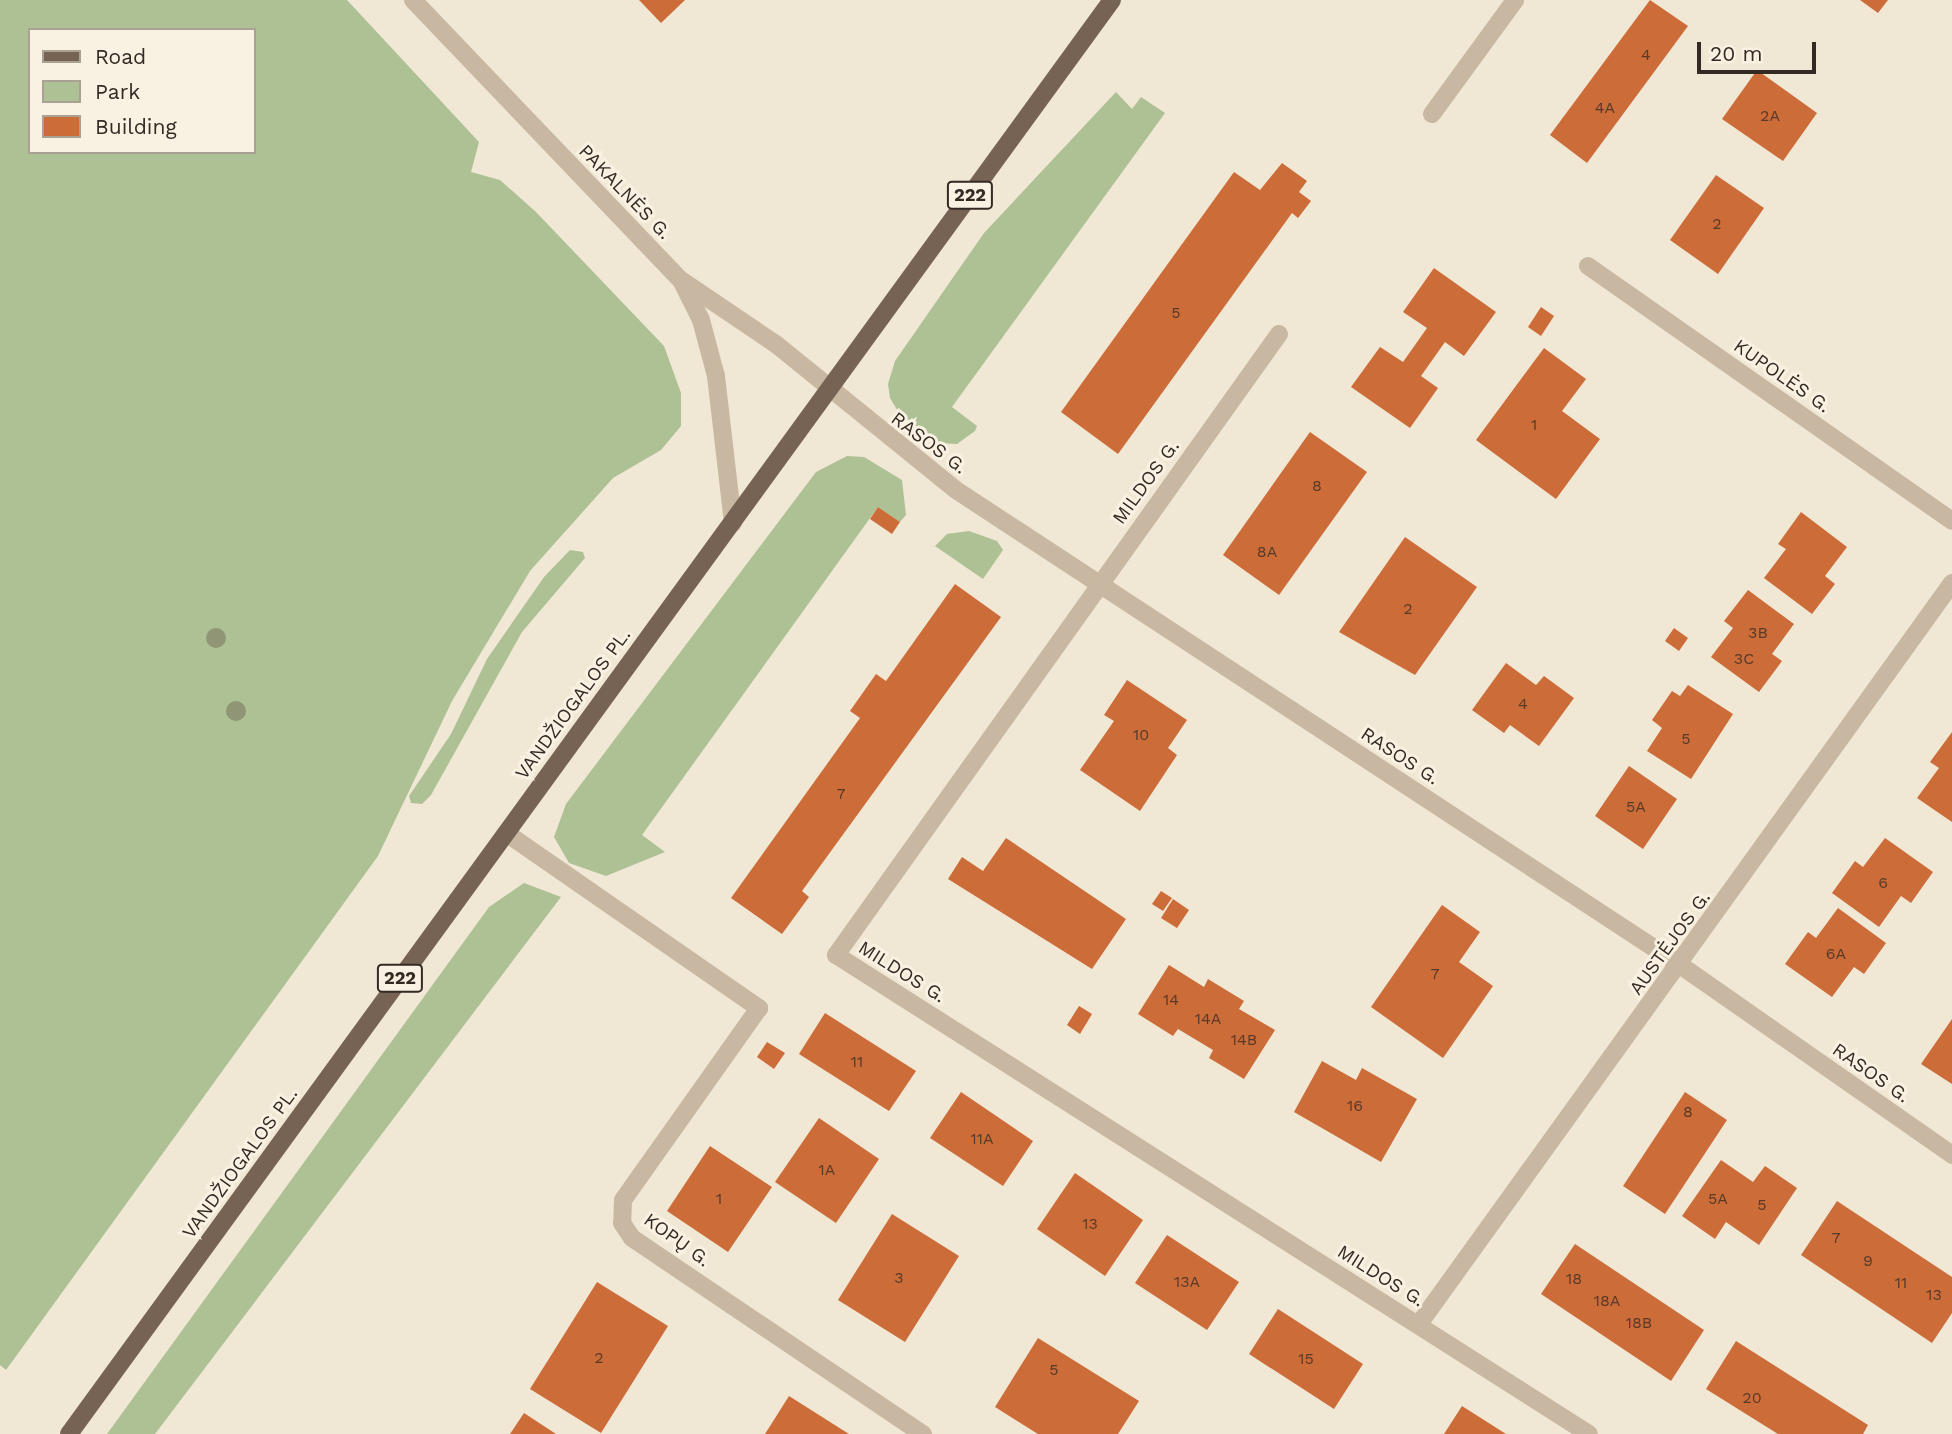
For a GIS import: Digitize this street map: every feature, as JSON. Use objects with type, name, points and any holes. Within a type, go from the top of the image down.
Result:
[{"type":"main road","name":"VANDŽIOGALOS PL.","points":[[69,1434],[1112,0]]},
{"type":"street","name":"PAKALNĖS G.","points":[[413,0],[681,280],[777,345],[827,389]]},
{"type":"street","points":[[1432,114],[1515,0]]},
{"type":"street","name":"KUPOLĖS G.","points":[[1588,266],[1952,521]]},
{"type":"street","points":[[681,280],[701,320],[716,376],[733,523]]},
{"type":"street","name":"MILDOS G.","points":[[1279,334],[1098,583],[836,955],[1589,1434]]},
{"type":"street","name":"RASOS G.","points":[[827,389],[956,490],[1681,965],[1952,1155]]},
{"type":"street","name":"AUSTĖJOS G.","points":[[1419,1324],[1681,965],[1952,583]]},
{"type":"street","name":"KOPŲ G.","points":[[506,833],[759,1009],[623,1199],[622,1223],[632,1238],[923,1434]]},
{"type":"green space","points":[[0,0],[347,0],[479,142],[471,172],[500,180],[536,212],[664,346],[681,393],[681,426],[661,450],[613,478],[530,571],[452,701],[378,856],[6,1370],[0,1365]]},
{"type":"green space","points":[[1116,92],[1132,109],[1141,97],[1165,113],[952,407],[977,426],[975,431],[957,444],[939,443],[899,413],[890,398],[888,384],[895,361],[984,233]]},
{"type":"green space","points":[[847,456],[864,457],[902,480],[906,515],[900,522],[878,507],[642,835],[665,852],[606,876],[569,863],[554,837],[566,804],[816,472]]},
{"type":"green space","points":[[969,531],[997,541],[1003,550],[983,579],[935,546],[947,534]]},
{"type":"green space","points":[[570,550],[583,552],[585,558],[522,632],[431,795],[422,804],[411,803],[409,796],[451,734],[487,659],[544,577]]},
{"type":"green space","points":[[524,883],[561,897],[155,1434],[107,1434],[489,907]]},
{"type":"building","points":[[639,0],[685,0],[661,23]]},
{"type":"building","points":[[1650,0],[1688,26],[1587,163],[1550,135]]},
{"type":"building","points":[[1860,0],[1888,0],[1878,13]]},
{"type":"building","points":[[1757,70],[1817,113],[1783,161],[1722,119]]},
{"type":"building","points":[[1282,163],[1307,181],[1299,192],[1311,201],[1298,218],[1292,213],[1118,454],[1061,412],[1234,172],[1260,190]]},
{"type":"building","points":[[1716,175],[1764,208],[1718,274],[1670,240]]},
{"type":"building","points":[[1434,268],[1496,312],[1464,356],[1445,342],[1421,376],[1438,388],[1410,428],[1351,387],[1380,347],[1403,362],[1427,328],[1403,312]]},
{"type":"building","points":[[1541,307],[1554,316],[1541,336],[1528,327]]},
{"type":"building","points":[[1544,348],[1586,379],[1562,411],[1600,439],[1556,499],[1476,440]]},
{"type":"building","points":[[1310,432],[1367,472],[1279,595],[1223,555]]},
{"type":"building","points":[[878,507],[900,522],[892,534],[870,519]]},
{"type":"building","points":[[1801,512],[1847,547],[1825,576],[1835,584],[1812,614],[1764,578],[1786,549],[1778,544]]},
{"type":"building","points":[[1405,537],[1477,587],[1415,675],[1339,632]]},
{"type":"building","points":[[955,584],[1001,617],[802,891],[809,897],[782,934],[731,898],[860,718],[850,711],[876,674],[886,681]]},
{"type":"building","points":[[1748,590],[1794,624],[1772,654],[1782,661],[1759,692],[1711,657],[1733,628],[1724,621]]},
{"type":"building","points":[[1674,628],[1688,638],[1679,651],[1665,641]]},
{"type":"building","points":[[1506,663],[1536,685],[1544,676],[1574,698],[1539,746],[1510,725],[1504,733],[1472,710]]},
{"type":"building","points":[[1127,680],[1187,720],[1168,748],[1177,755],[1140,811],[1080,770],[1114,721],[1104,715]]},
{"type":"building","points":[[1688,685],[1733,714],[1691,779],[1647,751],[1662,728],[1652,720],[1672,691],[1680,696]]},
{"type":"building","points":[[1952,732],[1952,822],[1917,798],[1939,768],[1930,762]]},
{"type":"building","points":[[1629,766],[1677,799],[1643,849],[1595,816]]},
{"type":"building","points":[[1006,838],[1126,919],[1092,969],[948,879],[962,857],[983,871]]},
{"type":"building","points":[[1885,838],[1933,872],[1911,903],[1901,896],[1879,927],[1832,893],[1855,861],[1863,867]]},
{"type":"building","points":[[1161,891],[1172,898],[1163,911],[1152,904]]},
{"type":"building","points":[[1173,899],[1189,910],[1177,928],[1161,918]]},
{"type":"building","points":[[1442,905],[1480,932],[1459,962],[1493,986],[1443,1058],[1371,1007]]},
{"type":"building","points":[[1838,908],[1886,943],[1864,974],[1854,967],[1832,997],[1785,964],[1808,932],[1816,938]]},
{"type":"building","points":[[1169,965],[1204,987],[1208,979],[1244,1001],[1239,1009],[1275,1030],[1244,1079],[1209,1058],[1213,1050],[1178,1029],[1173,1036],[1138,1014]]},
{"type":"building","points":[[1079,1006],[1092,1014],[1080,1034],[1067,1025]]},
{"type":"building","points":[[825,1013],[916,1071],[889,1111],[799,1054]]},
{"type":"building","points":[[1952,1019],[1952,1084],[1921,1064]]},
{"type":"building","points":[[767,1042],[785,1053],[774,1069],[757,1057]]},
{"type":"building","points":[[1322,1061],[1356,1080],[1362,1068],[1417,1099],[1381,1162],[1294,1112]]},
{"type":"building","points":[[961,1092],[1033,1141],[1003,1186],[930,1138]]},
{"type":"building","points":[[1685,1092],[1727,1120],[1665,1214],[1623,1186]]},
{"type":"building","points":[[819,1118],[879,1159],[836,1223],[775,1182]]},
{"type":"building","points":[[710,1146],[772,1187],[728,1252],[667,1211]]},
{"type":"building","points":[[1721,1160],[1753,1182],[1765,1166],[1797,1188],[1759,1245],[1726,1222],[1715,1239],[1682,1216]]},
{"type":"building","points":[[1075,1173],[1143,1220],[1105,1276],[1037,1229]]},
{"type":"building","points":[[1837,1201],[1952,1277],[1952,1313],[1932,1343],[1801,1255]]},
{"type":"building","points":[[892,1214],[959,1256],[905,1342],[838,1300]]},
{"type":"building","points":[[1167,1235],[1239,1282],[1207,1330],[1135,1283]]},
{"type":"building","points":[[1575,1244],[1704,1330],[1671,1381],[1541,1294]]},
{"type":"building","points":[[597,1282],[668,1326],[601,1433],[530,1389]]},
{"type":"building","points":[[1278,1309],[1363,1364],[1334,1409],[1249,1354]]},
{"type":"building","points":[[1038,1338],[1139,1401],[1118,1434],[1038,1434],[995,1407]]},
{"type":"building","points":[[1736,1341],[1868,1425],[1863,1434],[1778,1434],[1706,1389]]},
{"type":"building","points":[[789,1396],[849,1434],[765,1434]]},
{"type":"building","points":[[1462,1406],[1506,1434],[1444,1434]]},
{"type":"building","points":[[524,1413],[556,1434],[510,1434]]}]
